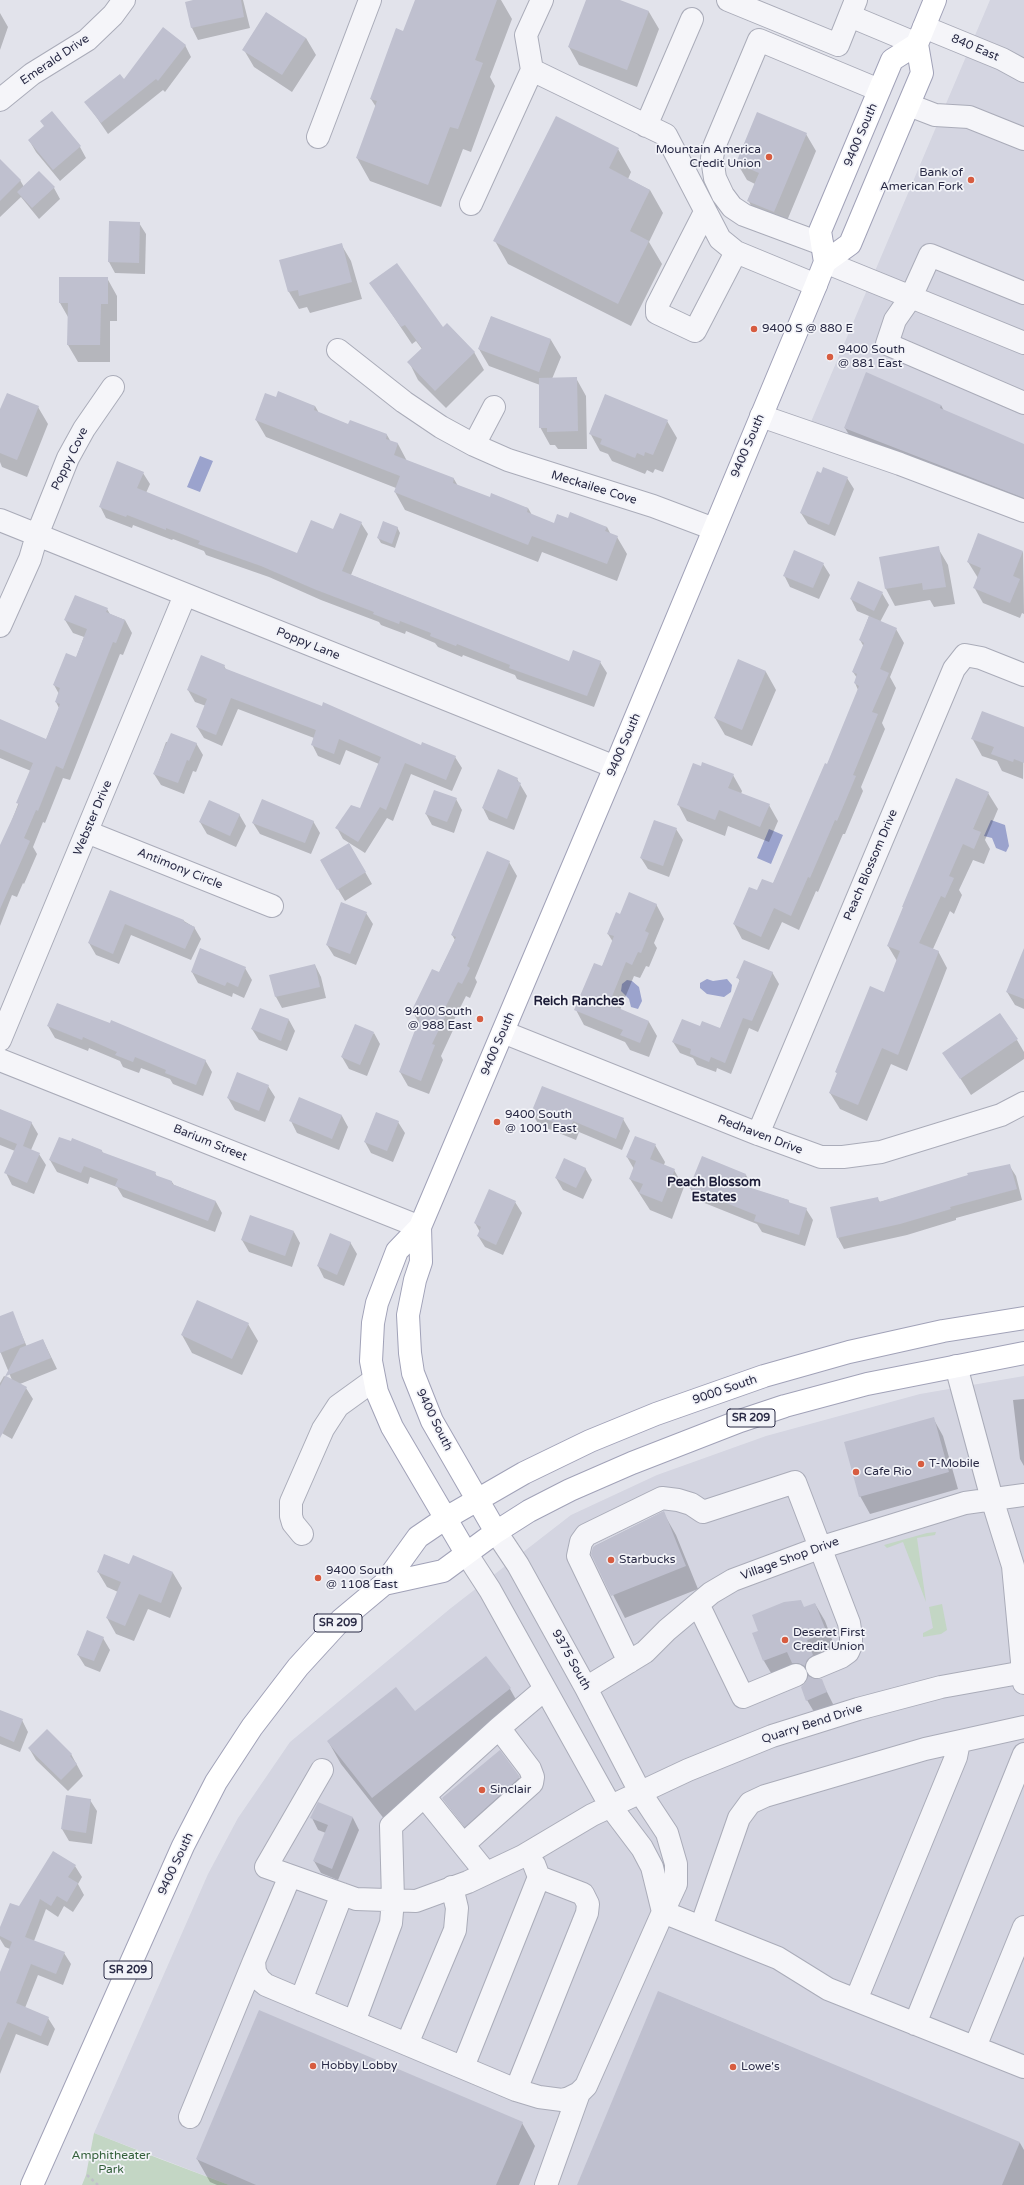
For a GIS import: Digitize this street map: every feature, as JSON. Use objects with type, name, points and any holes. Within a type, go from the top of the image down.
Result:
[{"type":"main road","points":[[823,253],[850,244],[922,73],[920,36],[935,0]]},
{"type":"main road","name":"9400 South","points":[[384,1584],[443,1571],[466,1553],[392,1427],[383,1407],[374,1380],[371,1361],[371,1342],[377,1303],[397,1251],[420,1227],[615,767],[816,285],[823,253],[820,231],[879,90],[892,60],[920,36]]},
{"type":"main road","name":"9400 South","points":[[420,1227],[421,1262],[415,1280],[408,1315],[410,1353],[413,1373],[432,1421],[496,1532]]},
{"type":"main road","name":"9000 South","points":[[446,1518],[476,1499],[524,1473],[590,1441],[656,1414],[764,1376],[856,1350],[943,1331],[1024,1318]]},
{"type":"main road","name":"SR 209","points":[[466,1553],[529,1511],[570,1490],[632,1463],[733,1424],[832,1393],[1024,1353]]},
{"type":"main road","name":"9400 South","points":[[32,2185],[183,1846],[216,1782],[252,1727],[298,1667],[341,1620],[384,1584],[418,1537],[446,1518]]},
{"type":"street","name":"Emerald Drive","points":[[0,100],[32,74],[88,40],[113,15],[124,0]]},
{"type":"street","points":[[318,137],[370,0]]},
{"type":"street","points":[[471,204],[532,70],[526,35],[542,0]]},
{"type":"street","points":[[741,3],[838,45],[853,8]]},
{"type":"street","name":"840 East","points":[[853,8],[920,36],[1002,59],[1024,71]]},
{"type":"street","points":[[646,126],[692,19]]},
{"type":"street","points":[[879,90],[759,40],[714,147],[712,158],[715,178],[728,202],[732,207],[744,215],[911,297],[1024,343]]},
{"type":"street","points":[[532,70],[666,135],[720,239],[736,252],[816,285]]},
{"type":"street","points":[[908,105],[935,115],[969,117],[1024,139]]},
{"type":"street","points":[[706,212],[660,300],[657,312],[695,331],[736,252]]},
{"type":"street","points":[[1024,293],[930,255],[911,297],[895,320],[887,344],[1024,403]]},
{"type":"street","name":"Meckailee Cove","points":[[338,350],[404,402],[441,427],[474,444],[508,460],[653,506],[714,529]]},
{"type":"street","name":"Poppy Cove","points":[[0,626],[6,597],[30,559],[37,535],[68,458],[84,429],[113,387]]},
{"type":"street","points":[[474,444],[494,406]]},
{"type":"street","points":[[761,416],[900,464],[1024,511]]},
{"type":"street","name":"Poppy Lane","points":[[0,520],[615,767]]},
{"type":"street","name":"Webster Drive","points":[[0,1040],[185,595]]},
{"type":"street","name":"Peach Blossom Drive","points":[[758,1134],[954,669],[965,655],[981,658],[1024,675]]},
{"type":"street","name":"Antimony Circle","points":[[87,832],[272,906]]},
{"type":"street","name":"Redhaven Drive","points":[[503,1032],[758,1134],[821,1157],[863,1155],[881,1152],[1001,1115],[1024,1103]]},
{"type":"street","name":"Barium Street","points":[[0,1060],[420,1227]]},
{"type":"street","points":[[956,1366],[992,1499],[1017,1557],[1024,1676]]},
{"type":"street","points":[[302,1534],[293,1523],[291,1516],[291,1502],[323,1429],[338,1406],[374,1380]]},
{"type":"street","points":[[629,1662],[578,1556],[581,1542],[586,1535],[662,1498],[678,1500],[691,1504],[703,1512],[795,1482],[849,1623],[851,1636],[851,1645],[848,1652],[841,1657],[817,1667]]},
{"type":"street","name":"Village Shop Drive","points":[[586,1688],[646,1652],[711,1593],[733,1580],[820,1548],[965,1503],[1024,1495]]},
{"type":"street","name":"9375 South","points":[[496,1532],[518,1565],[586,1688],[640,1792],[667,1833],[676,1864],[676,1884],[586,2086],[580,2094],[546,2185]]},
{"type":"street","points":[[466,1553],[490,1590],[611,1807],[642,1848],[652,1867],[664,1912],[778,1958],[820,1985],[1024,2067]]},
{"type":"street","points":[[698,1604],[743,1697],[796,1675]]},
{"type":"street","name":"Quarry Bend Drive","points":[[322,1770],[266,1867],[356,1899],[416,1901],[486,1873],[529,1852],[592,1815],[640,1792],[688,1770],[772,1736],[844,1713],[941,1687],[1024,1676]]},
{"type":"street","points":[[354,2022],[391,1923],[393,1900],[390,1826],[499,1728],[545,1689]]},
{"type":"street","points":[[464,1844],[532,1783],[533,1777],[530,1769],[499,1728]]},
{"type":"street","points":[[702,1927],[739,1818],[750,1803],[765,1796],[925,1749],[1024,1728]]},
{"type":"street","points":[[856,2000],[956,1757],[958,1742]]},
{"type":"street","points":[[915,2024],[1024,1754]]},
{"type":"street","points":[[424,1796],[486,1873]]},
{"type":"street","points":[[463,2067],[539,1877],[529,1852]]},
{"type":"street","points":[[190,2117],[290,1876]]},
{"type":"street","points":[[516,2090],[587,1913],[588,1904],[583,1894],[539,1877]]},
{"type":"street","points":[[407,2044],[455,1930],[458,1908],[452,1887]]},
{"type":"street","points":[[301,2000],[342,1894]]},
{"type":"street","points":[[976,2047],[1024,1927]]},
{"type":"street","points":[[254,1960],[255,1972],[260,1980],[266,1985],[516,2090],[552,2100],[569,2098],[580,2094]]},
{"type":"path","points":[[87,2175],[98,2185]]},
{"type":"shaded area","points":[[990,0],[1024,0],[1024,521],[805,436]]},
{"type":"shaded area","points":[[1024,1376],[1024,2185],[229,2185],[94,2133],[208,1874],[238,1818],[290,1742],[451,1608],[571,1515],[657,1475],[766,1436],[920,1394]]},
{"type":"green space","points":[[936,1532],[935,1535],[917,1538],[926,1602],[903,1542],[887,1548],[884,1545],[927,1533]]},
{"type":"green space","points":[[942,1604],[947,1630],[941,1634],[923,1637],[923,1633],[933,1628],[929,1607]]},
{"type":"green space","name":"Amphitheater Park","points":[[94,2133],[229,2185],[82,2185],[86,2175]]},
{"type":"water","points":[[200,456],[213,461],[200,492],[187,487]]},
{"type":"water","points":[[991,820],[1005,825],[1009,846],[1006,852],[996,848],[992,838],[984,836]]},
{"type":"water","points":[[769,829],[783,835],[771,864],[757,858]]},
{"type":"water","points":[[707,979],[713,981],[727,979],[732,985],[731,992],[724,997],[707,994],[700,988],[700,983]]},
{"type":"water","points":[[627,980],[632,981],[639,987],[642,1001],[638,1009],[631,1007],[629,999],[621,991],[622,984]]},
{"type":"building","points":[[193,0],[241,0],[244,17],[191,28],[185,2]]},
{"type":"building","points":[[415,0],[497,0],[475,60],[483,63],[458,129],[450,127],[428,185],[356,158],[377,101],[370,99],[396,28],[403,31]]},
{"type":"building","points":[[586,0],[620,0],[649,11],[627,70],[568,47]]},
{"type":"building","points":[[266,12],[306,38],[282,75],[242,50]]},
{"type":"building","points":[[163,27],[186,45],[158,81],[156,79],[101,123],[84,102],[120,74],[124,79]]},
{"type":"building","points":[[52,111],[81,146],[53,170],[28,140],[44,126],[40,121]]},
{"type":"building","points":[[757,112],[807,133],[774,212],[747,201],[759,173],[736,163]]},
{"type":"building","points":[[556,116],[619,148],[609,168],[650,190],[630,231],[649,241],[618,304],[493,241]]},
{"type":"building","points":[[0,159],[21,180],[0,201]]},
{"type":"building","points":[[39,171],[55,187],[32,208],[17,192]]},
{"type":"building","points":[[109,221],[140,222],[139,263],[108,262]]},
{"type":"building","points":[[342,243],[352,282],[299,296],[298,290],[288,292],[279,260]]},
{"type":"building","points":[[397,263],[443,327],[447,323],[475,352],[435,391],[407,362],[422,348],[405,325],[401,327],[369,283]]},
{"type":"building","points":[[59,277],[108,277],[108,304],[101,304],[100,345],[67,345],[68,303],[59,303]]},
{"type":"building","points":[[491,316],[551,339],[539,372],[478,349]]},
{"type":"building","points":[[866,372],[941,405],[940,408],[1024,444],[1024,498],[844,428]]},
{"type":"building","points":[[577,377],[578,431],[547,432],[547,428],[539,428],[539,378]]},
{"type":"building","points":[[278,391],[315,406],[314,410],[348,424],[350,420],[387,434],[386,439],[398,443],[394,455],[454,478],[453,483],[490,497],[491,493],[528,508],[527,512],[554,523],[557,514],[568,518],[570,512],[607,527],[605,531],[618,536],[607,564],[532,536],[528,545],[394,492],[400,476],[255,420],[265,393],[276,397]]},
{"type":"building","points":[[7,393],[39,406],[17,460],[0,453],[0,409]]},
{"type":"building","points":[[605,394],[668,420],[653,455],[645,452],[644,456],[637,453],[635,458],[600,444],[602,439],[589,434]]},
{"type":"building","points":[[117,461],[144,472],[137,488],[297,553],[311,520],[333,529],[340,513],[362,522],[342,571],[569,661],[573,650],[601,661],[587,696],[509,668],[510,665],[457,644],[456,646],[430,636],[431,633],[400,621],[399,624],[373,614],[374,612],[314,589],[261,566],[198,544],[200,541],[166,528],[166,530],[127,515],[126,517],[99,507]]},
{"type":"building","points":[[823,467],[848,477],[829,525],[800,513],[817,471],[821,473]]},
{"type":"building","points":[[383,521],[398,527],[392,544],[377,538]]},
{"type":"building","points":[[978,533],[1023,551],[1013,576],[1020,579],[1010,603],[973,588],[981,568],[967,562]]},
{"type":"building","points":[[939,546],[946,587],[923,590],[922,583],[885,589],[879,557]]},
{"type":"building","points":[[794,550],[824,563],[813,588],[783,576]]},
{"type":"building","points":[[858,581],[883,592],[874,611],[850,599]]},
{"type":"building","points":[[75,595],[108,608],[106,612],[125,620],[116,643],[113,642],[63,769],[56,766],[38,811],[36,810],[24,838],[30,841],[0,909],[0,845],[19,804],[16,803],[33,763],[0,749],[0,719],[46,739],[60,704],[55,702],[60,688],[53,685],[66,653],[76,657],[87,629],[64,620]]},
{"type":"building","points":[[869,616],[897,628],[880,669],[889,673],[872,712],[878,714],[853,775],[856,776],[837,821],[835,820],[810,878],[808,877],[791,916],[774,908],[761,937],[733,924],[749,887],[757,890],[762,879],[773,883],[825,763],[827,764],[859,686],[854,683],[857,674],[852,672],[864,643],[859,640]]},
{"type":"building","points":[[201,655],[225,665],[224,668],[322,706],[323,702],[421,745],[422,742],[456,756],[446,780],[405,763],[386,810],[380,807],[358,842],[335,828],[351,805],[360,808],[381,757],[339,739],[334,754],[311,745],[316,730],[231,698],[216,735],[196,727],[207,699],[187,690]]},
{"type":"building","points":[[738,659],[766,671],[742,730],[714,718]]},
{"type":"building","points":[[982,711],[1024,727],[1024,763],[1014,759],[1013,762],[991,754],[994,747],[971,739]]},
{"type":"building","points":[[171,733],[197,743],[189,761],[187,760],[178,783],[153,774]]},
{"type":"building","points":[[702,762],[734,774],[728,788],[770,804],[760,827],[719,810],[715,820],[677,805],[693,763],[701,766]]},
{"type":"building","points":[[498,769],[518,778],[517,781],[521,783],[507,819],[482,808]]},
{"type":"building","points":[[956,778],[989,792],[973,829],[981,832],[974,849],[963,844],[949,876],[954,878],[945,898],[941,896],[919,943],[939,951],[898,1055],[882,1048],[858,1105],[829,1093],[837,1073],[835,1072],[870,986],[884,992],[900,951],[887,946]]},
{"type":"building","points":[[434,790],[457,798],[447,822],[425,814]]},
{"type":"building","points":[[262,799],[314,821],[305,843],[252,823]]},
{"type":"building","points":[[209,800],[240,814],[230,836],[199,822]]},
{"type":"building","points":[[654,820],[677,828],[663,866],[640,858]]},
{"type":"building","points":[[349,843],[366,872],[337,890],[320,860]]},
{"type":"building","points":[[487,851],[510,861],[467,966],[470,968],[462,984],[458,982],[443,1012],[447,1013],[432,1044],[435,1045],[421,1081],[399,1072],[420,1017],[411,1012],[432,969],[439,972],[456,937],[451,935]]},
{"type":"building","points":[[110,890],[184,920],[184,922],[195,927],[185,949],[125,924],[113,954],[88,943]]},
{"type":"building","points":[[629,892],[657,904],[645,931],[649,933],[641,953],[638,952],[632,965],[626,962],[609,1004],[649,1021],[640,1043],[620,1035],[623,1030],[574,1010],[594,963],[602,966],[614,936],[607,934],[616,912],[620,914]]},
{"type":"building","points":[[341,902],[367,912],[350,954],[326,945]]},
{"type":"building","points":[[200,948],[246,967],[238,987],[227,982],[225,986],[191,972]]},
{"type":"building","points":[[1024,948],[1024,999],[1006,992]]},
{"type":"building","points":[[744,960],[773,972],[752,1021],[743,1018],[725,1063],[711,1057],[709,1062],[690,1054],[691,1049],[672,1042],[682,1019],[700,1026],[702,1021],[720,1028],[740,979],[736,978]]},
{"type":"building","points":[[315,964],[320,987],[275,997],[269,975]]},
{"type":"building","points":[[57,1003],[110,1023],[111,1020],[206,1060],[196,1085],[165,1073],[166,1070],[135,1057],[133,1062],[115,1055],[117,1052],[83,1037],[82,1040],[47,1026]]},
{"type":"building","points":[[260,1008],[289,1019],[281,1041],[251,1029]]},
{"type":"building","points":[[1000,1013],[1018,1039],[960,1079],[942,1053]]},
{"type":"building","points":[[355,1024],[374,1032],[360,1065],[341,1057]]},
{"type":"building","points":[[237,1072],[269,1085],[259,1111],[227,1098]]},
{"type":"building","points":[[542,1086],[624,1118],[616,1139],[573,1121],[570,1129],[531,1113]]},
{"type":"building","points":[[299,1097],[342,1115],[332,1139],[289,1121]]},
{"type":"building","points":[[0,1109],[32,1122],[23,1146],[40,1153],[27,1183],[4,1173],[17,1144],[0,1137]]},
{"type":"building","points":[[376,1112],[399,1121],[387,1151],[364,1142]]},
{"type":"building","points":[[635,1136],[656,1144],[650,1159],[675,1169],[662,1202],[639,1193],[643,1184],[629,1179],[636,1161],[626,1157]]},
{"type":"building","points":[[59,1137],[71,1141],[72,1138],[102,1150],[102,1152],[156,1172],[155,1175],[172,1181],[172,1184],[216,1201],[208,1221],[115,1186],[118,1179],[84,1166],[81,1173],[49,1160]]},
{"type":"building","points":[[702,1156],[746,1174],[742,1185],[789,1200],[788,1202],[807,1208],[799,1235],[754,1221],[756,1215],[689,1188]]},
{"type":"building","points":[[564,1158],[586,1168],[576,1188],[555,1178]]},
{"type":"building","points":[[1010,1164],[1017,1189],[950,1207],[951,1209],[900,1224],[837,1238],[830,1207],[878,1197],[879,1202],[968,1175],[967,1173]]},
{"type":"building","points":[[489,1189],[516,1201],[496,1245],[477,1236],[481,1227],[474,1223]]},
{"type":"building","points":[[250,1215],[294,1231],[285,1256],[241,1240]]},
{"type":"building","points":[[330,1233],[351,1242],[337,1275],[317,1266]]},
{"type":"building","points":[[197,1300],[249,1323],[232,1359],[181,1335]]},
{"type":"building","points":[[13,1311],[25,1343],[0,1353],[0,1316]]},
{"type":"building","points":[[43,1339],[51,1358],[6,1376],[27,1387],[0,1438],[0,1386],[20,1348]]},
{"type":"building","points":[[934,1417],[949,1472],[859,1497],[844,1442]]},
{"type":"building","points":[[664,1511],[686,1566],[611,1596],[591,1554],[593,1547]]},
{"type":"building","points":[[104,1554],[129,1564],[133,1555],[173,1572],[161,1603],[139,1594],[125,1626],[106,1618],[121,1582],[97,1572]]},
{"type":"building","points":[[801,1600],[804,1607],[815,1603],[827,1633],[807,1640],[813,1655],[807,1660],[805,1666],[798,1663],[792,1663],[787,1652],[763,1661],[752,1633],[758,1631],[752,1615],[784,1602]]},
{"type":"building","points":[[87,1630],[104,1637],[94,1661],[77,1655]]},
{"type":"building","points":[[486,1656],[511,1688],[372,1798],[327,1741],[396,1687],[415,1711]]},
{"type":"building","points":[[808,1676],[815,1679],[822,1679],[827,1692],[806,1701],[801,1687],[806,1682]]},
{"type":"building","points":[[0,1710],[23,1719],[14,1742],[0,1736]]},
{"type":"building","points":[[47,1729],[72,1754],[70,1756],[77,1764],[61,1780],[28,1748]]},
{"type":"building","name":"Sinclair","points":[[500,1750],[520,1777],[465,1827],[442,1798]]},
{"type":"building","points":[[66,1795],[91,1799],[86,1833],[61,1829]]},
{"type":"building","points":[[318,1802],[353,1817],[332,1869],[313,1861],[328,1825],[310,1818]]},
{"type":"building","points":[[53,1851],[76,1865],[68,1877],[78,1883],[67,1902],[57,1896],[51,1906],[40,1899],[25,1937],[65,1952],[56,1974],[31,1964],[16,2003],[49,2017],[41,2036],[8,2022],[0,2040],[0,1972],[12,1942],[0,1936],[0,1927],[10,1903],[19,1906]]},
{"type":"building","name":"Lowe's","points":[[658,1991],[1020,2142],[1002,2185],[577,2185]]},
{"type":"building","name":"Hobby Lobby","points":[[259,2010],[523,2122],[496,2185],[256,2185],[196,2159]]},
{"type":"place","name":"Mountain America Credit Union","points":[[769,157]]},
{"type":"place","name":"Bank of American Fork","points":[[971,180]]},
{"type":"place","name":"9400 S @ 880 E","points":[[754,329]]},
{"type":"place","name":"9400 South @ 881 East","points":[[830,357]]},
{"type":"place","name":"9400 South @ 988 East","points":[[480,1019]]},
{"type":"place","name":"9400 South @ 1001 East","points":[[497,1122]]},
{"type":"place","name":"T-Mobile","points":[[921,1464]]},
{"type":"place","name":"Cafe Rio","points":[[856,1472]]},
{"type":"place","name":"Starbucks","points":[[611,1560]]},
{"type":"place","name":"9400 South @ 1108 East","points":[[318,1578]]},
{"type":"place","name":"Deseret First Credit Union","points":[[785,1640]]},
{"type":"place","name":"Sinclair","points":[[482,1790]]},
{"type":"place","name":"Hobby Lobby","points":[[313,2066]]},
{"type":"place","name":"Lowe's","points":[[733,2067]]},
{"type":"district","name":"Reich Ranches","points":[[579,1002]]},
{"type":"district","name":"Peach Blossom Estates","points":[[714,1190]]}]
